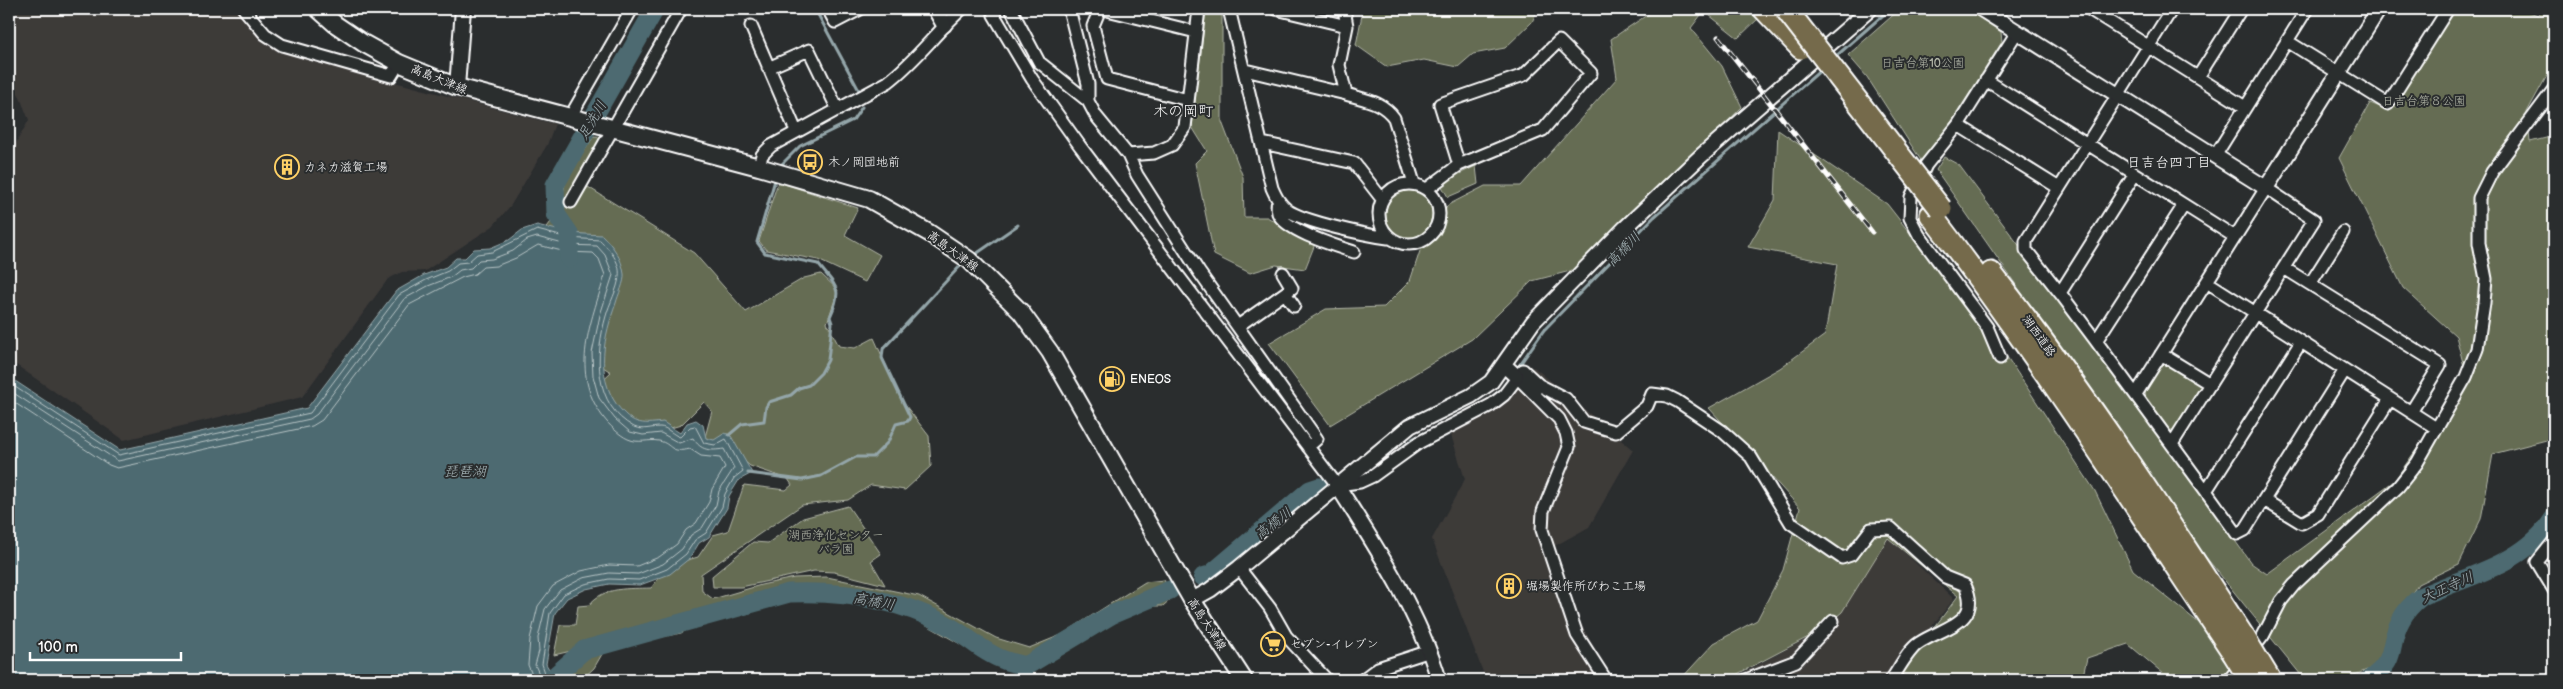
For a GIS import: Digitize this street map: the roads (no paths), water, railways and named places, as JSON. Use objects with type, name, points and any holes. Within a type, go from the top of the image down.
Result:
[{"type":"highway","points":[[1764,9],[1801,48]]},
{"type":"highway","name":"湖西道路","points":[[1770,9],[1936,212],[2033,326],[2165,516],[2238,645],[2250,680]]},
{"type":"highway","name":"湖西道路","points":[[1786,9],[1848,87],[1936,212]]},
{"type":"highway","points":[[1796,9],[1848,87]]},
{"type":"highway","name":"湖西道路","points":[[2238,645],[2270,680]]},
{"type":"main road","name":"高島大津線","points":[[318,9],[349,33],[399,63],[457,87],[611,129],[759,166],[869,199],[929,233],[981,271],[1021,312],[1050,352],[1189,596],[1244,680]]},
{"type":"street","points":[[457,87],[463,9]]},
{"type":"street","points":[[572,117],[632,9]]},
{"type":"street","points":[[572,202],[611,129],[681,9]]},
{"type":"street","points":[[828,9],[835,22],[860,9]]},
{"type":"street","points":[[935,9],[944,25]]},
{"type":"street","points":[[759,166],[762,155],[771,146],[888,82],[902,71],[944,25],[962,9]]},
{"type":"street","points":[[1011,9],[1039,62],[1088,101],[1096,116],[1128,155],[1137,175],[1199,272],[1317,439],[1308,447]]},
{"type":"street","points":[[1069,9],[1088,84],[1088,101]]},
{"type":"street","points":[[1188,100],[1107,79],[1093,26],[1101,9],[1196,32]]},
{"type":"street","points":[[1128,155],[1154,153],[1172,145],[1184,128],[1199,9]]},
{"type":"street","points":[[1229,9],[1272,188],[1278,201],[1298,216],[1388,238],[1399,244],[1412,245],[1424,241],[1433,233],[1439,222],[1440,210],[1435,198],[1427,189],[1414,184],[1396,186],[1382,199],[1378,212],[1380,226],[1388,238]]},
{"type":"street","points":[[1276,9],[1347,26]]},
{"type":"street","points":[[1344,9],[1347,26],[1339,65],[1346,94]]},
{"type":"street","points":[[1189,596],[1210,590],[1239,568],[1410,426],[1471,396],[1491,382],[1533,322],[1625,228],[1701,156],[1870,9]]},
{"type":"street","points":[[1981,9],[2314,220],[2172,444]]},
{"type":"street","points":[[2089,9],[2102,12],[2148,46],[2245,107]]},
{"type":"street","points":[[2172,9],[2026,241],[2026,250],[2136,394],[2237,534],[2245,530],[2345,370]]},
{"type":"street","points":[[2198,77],[2241,9]]},
{"type":"street","points":[[2215,156],[2307,9]]},
{"type":"street","points":[[2136,394],[2379,9]]},
{"type":"street","points":[[2287,41],[2388,104],[2448,9]]},
{"type":"street","points":[[251,11],[266,34],[282,45],[391,76],[399,63]]},
{"type":"street","points":[[991,11],[1032,79],[1080,146],[1337,485],[1374,544],[1430,651],[1439,680]]},
{"type":"street","points":[[751,26],[796,131]]},
{"type":"street","points":[[2000,358],[1986,328],[1919,236],[1910,218],[1911,196],[1926,166],[1958,125],[2017,32]]},
{"type":"street","points":[[1427,189],[1459,165],[1544,130],[1591,73],[1558,41],[1524,75],[1440,104],[1459,165]]},
{"type":"street","points":[[768,68],[809,50],[838,110]]},
{"type":"street","points":[[1245,70],[1376,102],[1388,109],[1394,118],[1414,184]]},
{"type":"street","points":[[1986,80],[2235,237]]},
{"type":"street","points":[[2229,680],[2263,636],[2281,601],[2294,585],[2398,487],[2417,463],[2466,377],[2477,349],[2486,279],[2479,243],[2479,198],[2492,172],[2554,90]]},
{"type":"street","points":[[1958,125],[2059,188]]},
{"type":"street","points":[[1262,143],[1354,164],[1382,199]]},
{"type":"street","points":[[2060,293],[2135,174]]},
{"type":"street","points":[[1278,201],[1277,212],[1282,220],[1301,232],[1354,252]]},
{"type":"street","points":[[2096,342],[2184,205]]},
{"type":"street","points":[[2310,284],[2343,232]]},
{"type":"street","points":[[2284,268],[2440,365],[2411,412]]},
{"type":"street","points":[[1238,326],[1292,288],[1283,273]]},
{"type":"street","points":[[2207,282],[2436,428]]},
{"type":"street","points":[[1285,293],[1294,306]]},
{"type":"street","points":[[2206,491],[2301,342]]},
{"type":"street","points":[[2161,354],[2210,384]]},
{"type":"street","points":[[1504,365],[1559,419],[1566,433],[1569,447],[1543,511],[1542,530],[1577,635],[1606,680]]},
{"type":"street","points":[[1337,485],[1360,482],[1373,476],[1420,442],[1491,405],[1504,394],[1523,370],[1539,385],[1566,399],[1584,422],[1616,432],[1647,406],[1652,394],[1666,396],[1722,431],[1751,457],[1791,523],[1842,558],[1851,555],[1871,529],[1891,528],[1945,577],[1965,585],[1969,594],[1969,607],[1964,620],[1918,644],[1891,680]]},
{"type":"street","points":[[2264,500],[2302,523],[2318,514],[2390,398]]},
{"type":"street","points":[[2554,540],[2536,562],[2554,590]]},
{"type":"street","points":[[1239,568],[1270,608],[1286,636],[1328,680]]},
{"type":"street","points":[[1746,680],[1796,661],[1833,621]]},
{"type":"street","points":[[1362,680],[1378,668],[1430,651]]},
{"type":"water","name":"琵琶湖","points":[[537,225],[569,233],[602,235],[619,258],[624,277],[608,328],[605,342],[604,368],[610,393],[622,411],[637,422],[663,422],[680,433],[687,423],[696,420],[703,425],[706,438],[714,440],[725,433],[731,436],[752,473],[739,480],[729,496],[727,508],[709,537],[699,543],[690,558],[670,574],[640,585],[609,584],[586,589],[567,598],[555,613],[546,664],[549,669],[555,669],[571,680],[9,680],[9,377],[120,450],[307,408],[396,291],[424,275],[446,267],[456,258],[465,258],[474,249],[490,248],[509,240],[522,230]]},
{"type":"waterway","name":"足洗川","points":[[569,259],[569,233],[556,214],[555,185],[655,9]]},
{"type":"waterway","points":[[815,9],[861,94]]},
{"type":"waterway","name":"高橋川","points":[[1834,58],[1890,9]]},
{"type":"waterway","name":"高橋川","points":[[1516,370],[1544,330],[1654,217],[1822,69]]},
{"type":"waterway","points":[[782,164],[800,146],[853,120],[862,107]]},
{"type":"waterway","points":[[729,435],[742,424],[764,421],[766,407],[769,402],[791,395],[799,388],[809,385],[821,373],[828,360],[832,323],[830,317],[837,294],[834,284],[818,264],[765,253],[757,242],[775,180]]},
{"type":"waterway","points":[[976,254],[1018,225]]},
{"type":"waterway","points":[[748,473],[802,480],[821,476],[856,457],[873,457],[888,442],[896,424],[908,421],[910,417],[882,358],[883,349],[963,263]]},
{"type":"waterway","name":"高橋川","points":[[1491,398],[1503,388]]},
{"type":"waterway","name":"高橋川","points":[[1396,453],[1414,438],[1466,412]]},
{"type":"waterway","name":"高橋川","points":[[1203,577],[1210,575],[1310,490],[1319,487]]},
{"type":"waterway","name":"大正寺川","points":[[2369,680],[2385,665],[2401,620],[2416,601],[2422,596],[2477,574],[2512,557],[2528,547],[2542,534],[2554,518]]},
{"type":"waterway","name":"高橋川","points":[[550,680],[584,650],[789,593],[849,595],[908,608],[945,624],[996,657],[1026,666],[1111,615],[1170,590]]},
{"type":"railway","points":[[1718,37],[1872,232]]},
{"type":"place","name":"木ノ岡団地前","points":[[810,162]]},
{"type":"place","name":"カネカ滋賀工場","points":[[287,167]]},
{"type":"place","name":"ENEOS","points":[[1112,379]]},
{"type":"place","name":"堀場製作所びわこ工場","points":[[1509,586]]},
{"type":"place","name":"セブン-イレブン","points":[[1273,644]]},
{"type":"district","name":"木の岡町","points":[[1183,111]]},
{"type":"district","name":"日吉台四丁目","points":[[2169,162]]},
{"type":"park label","name":"日吉台第10公園","points":[[1923,63]]},
{"type":"park label","name":"日吉台第８公園","points":[[2424,101]]},
{"type":"park label","name":"湖西浄化センター バラ園","points":[[836,542]]}]
